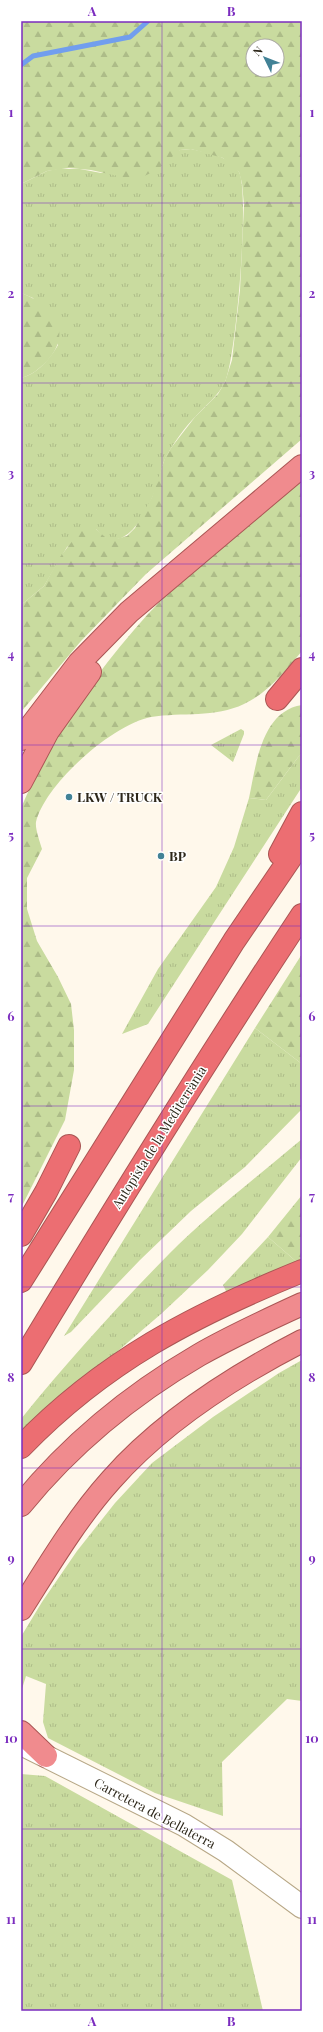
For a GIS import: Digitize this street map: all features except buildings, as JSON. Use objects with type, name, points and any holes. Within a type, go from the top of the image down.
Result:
[{"type":"highway","points":[[21,739],[79,663],[129,612],[302,466]]},
{"type":"highway","points":[[21,782],[48,731],[101,657],[124,628],[208,545]]},
{"type":"highway","points":[[277,699],[302,669]]},
{"type":"highway","points":[[234,940],[302,813]]},
{"type":"highway","points":[[21,1281],[234,940],[302,841]]},
{"type":"highway","name":"Autopista de la Mediterrània","points":[[21,1363],[164,1129],[302,915]]},
{"type":"highway","points":[[21,1235],[46,1192],[69,1146]]},
{"type":"highway","points":[[21,1447],[44,1423],[98,1378],[163,1335],[212,1309],[302,1270]]},
{"type":"highway","points":[[21,1505],[58,1464],[87,1436],[159,1380],[199,1355],[302,1304]]},
{"type":"highway","points":[[22,1608],[69,1534],[93,1502],[111,1480],[153,1438],[206,1399],[302,1341]]},
{"type":"highway","points":[[21,1732],[46,1756]]},
{"type":"highway","points":[[21,1750],[46,1756]]},
{"type":"street","name":"Carretera de Bellaterra","points":[[21,1744],[184,1825],[226,1851],[302,1907]]},
{"type":"green space","points":[[21,21],[302,21],[302,439],[146,574],[81,641],[21,712],[21,605],[44,586],[60,557],[84,526],[96,529],[105,537],[116,539],[127,536],[135,528],[152,497],[165,458],[171,448],[195,417],[218,394],[225,382],[232,360],[240,290],[244,205],[242,183],[239,172],[223,158],[191,149],[180,150],[157,170],[136,180],[91,170],[69,168],[47,171],[21,184]]},
{"type":"green space","points":[[191,149],[218,156],[230,162],[239,172],[242,186],[242,242],[237,311],[229,367],[225,382],[215,396],[180,434],[173,445],[164,461],[158,483],[145,512],[131,531],[123,537],[114,539],[104,537],[96,529],[67,547],[44,586],[21,605],[21,378],[38,369],[51,356],[58,345],[33,298],[21,293],[21,184],[47,171],[57,169],[80,169],[101,173],[180,150]]},
{"type":"green space","points":[[21,293],[42,304],[50,312],[56,320],[59,329],[59,339],[55,350],[47,361],[29,375],[21,378]]},
{"type":"green space","points":[[302,478],[302,651],[269,687],[261,694],[244,704],[210,713],[151,717],[136,722],[118,731],[100,743],[66,774],[52,791],[42,807],[36,822],[42,849],[27,878],[27,909],[37,941],[58,977],[71,1004],[74,1030],[74,1070],[65,1120],[21,1208],[21,808],[44,760],[70,715],[100,671],[134,630],[193,570]]},
{"type":"green space","points":[[302,705],[302,752],[266,800],[249,798],[258,756],[269,729],[277,718],[288,709]]},
{"type":"green space","points":[[241,729],[244,731],[244,734],[233,762],[211,745]]},
{"type":"green space","points":[[302,752],[302,787],[148,1024],[122,1034],[158,969],[216,887],[234,847],[249,798],[266,800]]},
{"type":"green space","points":[[302,954],[302,1064],[255,1028]]},
{"type":"green space","points":[[255,1028],[302,1064],[302,1109],[245,1167],[191,1211],[140,1260],[71,1332],[64,1336]]},
{"type":"green space","points":[[302,1139],[302,1157],[242,1234],[208,1270],[161,1314],[21,1434],[21,1419],[111,1314],[200,1224]]},
{"type":"green space","points":[[302,1195],[302,1262],[298,1263],[268,1237]]},
{"type":"green space","points":[[268,1237],[298,1263],[227,1293],[223,1285]]},
{"type":"green space","points":[[302,1360],[302,1701],[287,1699],[222,1762],[223,1816],[155,1793],[48,1738],[43,1722],[46,1684],[26,1676],[21,1692],[22,1635],[42,1602],[77,1551],[115,1503],[152,1463],[213,1417],[279,1373]]},
{"type":"green space","points":[[21,1774],[45,1776],[232,1880],[263,2011],[21,2011]]},
{"type":"waterway","points":[[21,65],[33,56],[130,37],[148,21]]},
{"type":"place","name":"LKW / TRUCK","points":[[69,797]]},
{"type":"place","name":"BP","points":[[161,856]]}]
